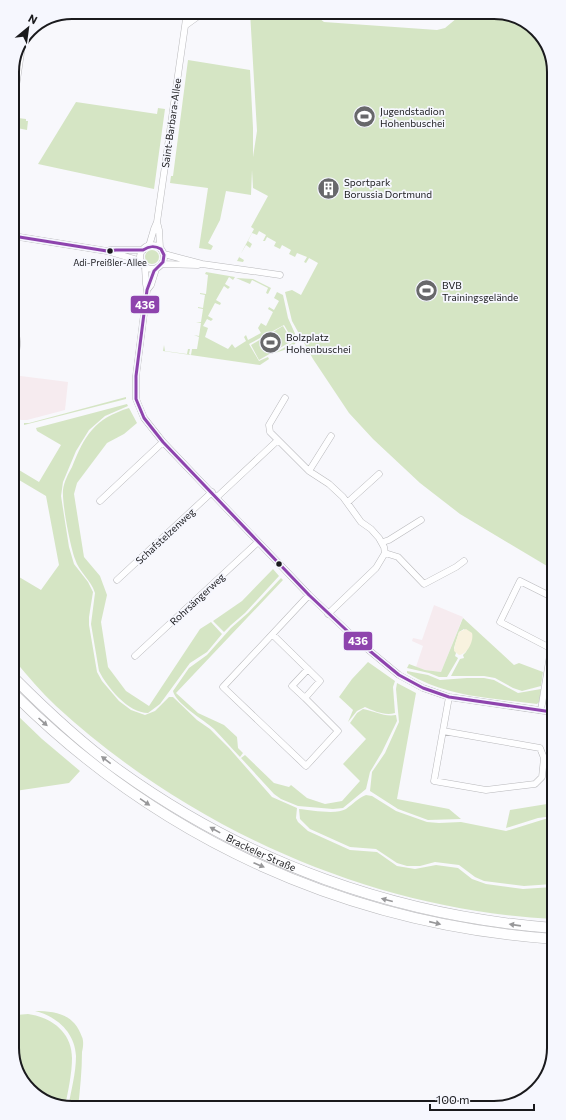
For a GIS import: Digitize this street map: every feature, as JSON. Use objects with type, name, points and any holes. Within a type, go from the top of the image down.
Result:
[{"type":"highway","name":"Brackeler Straße","points":[[19,683],[68,730],[119,770],[199,822],[269,857],[314,876],[384,899],[446,914],[547,927]]},
{"type":"highway","name":"Brackeler Straße","points":[[19,699],[77,752],[112,779],[187,828],[252,862],[309,886],[380,910],[448,926],[547,938]]},
{"type":"street","name":"Saint-Barbara-Allee","points":[[148,246],[157,222],[186,19]]},
{"type":"street","points":[[186,25],[194,19]]},
{"type":"street","name":"Saint-Barbara-Allee","points":[[157,222],[160,248]]},
{"type":"street","points":[[19,237],[107,251],[141,261]]},
{"type":"street","points":[[147,290],[151,285],[156,269],[162,264],[164,259],[164,254],[160,248],[154,245],[148,246],[141,253],[141,261],[145,267],[147,290],[136,376],[136,399],[144,418],[163,442],[328,614],[399,675],[423,688],[449,697],[547,711]]},
{"type":"street","points":[[107,251],[143,250]]},
{"type":"street","points":[[164,254],[202,264],[280,275]]},
{"type":"street","points":[[162,264],[197,266],[202,264]]},
{"type":"street","points":[[145,267],[148,269],[156,269]]},
{"type":"street","points":[[285,398],[269,425],[270,432],[309,471],[329,484],[348,502],[361,522],[376,533],[382,542],[384,553],[376,568],[328,614]]},
{"type":"street","points":[[309,471],[331,436]]},
{"type":"street","points":[[217,497],[278,440]]},
{"type":"street","points":[[100,501],[163,442]]},
{"type":"street","points":[[348,502],[379,474]]},
{"type":"street","name":"Schafstelzenweg","points":[[117,580],[212,492]]},
{"type":"street","points":[[382,542],[388,540],[421,520]]},
{"type":"street","name":"Rohrsängerweg","points":[[135,656],[258,542]]},
{"type":"street","points":[[384,553],[398,557],[424,584],[456,567],[464,561]]},
{"type":"street","points":[[547,594],[520,581],[500,622],[547,647]]},
{"type":"street","points":[[308,669],[292,686],[338,731],[306,766],[223,687],[309,595]]},
{"type":"street","points":[[272,635],[320,681],[305,698]]},
{"type":"street","points":[[541,710],[547,673]]},
{"type":"street","points":[[443,731],[540,748],[544,758],[542,777],[535,784],[486,790],[434,781],[449,697]]},
{"type":"shaded area","points":[[19,376],[68,382],[65,410],[27,420],[19,419]]},
{"type":"shaded area","points":[[434,605],[463,617],[441,672],[416,667],[423,646],[412,641],[413,638],[422,640]]},
{"type":"green space","name":"BVB Trainingsgelände","points":[[250,19],[320,19],[324,22],[437,30],[445,28],[456,19],[498,19],[521,26],[532,34],[543,52],[547,72],[547,566],[460,514],[420,483],[373,439],[349,413],[313,359],[292,321],[285,292],[292,290],[301,295],[318,263],[309,258],[306,263],[304,262],[307,257],[297,253],[295,257],[289,254],[291,250],[282,245],[280,249],[274,246],[276,242],[267,237],[265,241],[263,241],[266,235],[259,231],[257,235],[252,233],[248,241],[252,244],[250,248],[246,245],[240,255],[254,229],[251,227],[268,196],[253,188],[252,170],[251,195],[226,191],[220,220],[208,243],[213,246],[211,250],[199,248],[208,188],[170,183],[171,176],[173,176],[188,60],[250,70],[253,157],[257,131]]},
{"type":"green space","points":[[76,102],[157,114],[158,108],[165,109],[154,189],[38,164]]},
{"type":"green space","points":[[19,118],[26,119],[26,121],[28,121],[27,130],[19,128]]},
{"type":"green space","points":[[149,250],[155,250],[159,254],[159,260],[155,264],[149,264],[145,260],[145,254]]},
{"type":"green space","points":[[239,257],[244,260],[243,262],[237,261]]},
{"type":"green space","points":[[206,272],[235,277],[233,280],[229,277],[225,284],[230,287],[228,289],[224,286],[216,300],[221,303],[220,305],[215,303],[208,316],[213,319],[211,321],[207,319],[203,326],[208,328],[205,337],[228,349],[232,344],[235,348],[246,341],[244,337],[246,335],[248,340],[261,333],[258,328],[261,323],[266,326],[273,312],[268,309],[269,307],[274,310],[279,301],[274,298],[277,292],[283,295],[288,318],[297,338],[295,344],[275,353],[294,342],[284,325],[249,344],[259,361],[268,357],[269,359],[260,365],[163,351],[164,345],[165,351],[187,354],[188,349],[190,349],[189,354],[191,355],[192,349],[197,349],[199,337],[194,335],[199,336],[201,323],[196,322],[201,322],[203,309],[198,307],[203,308],[205,295],[200,293],[206,294],[208,275],[205,274]]},
{"type":"green space","points":[[236,278],[253,279],[271,288],[268,294],[266,293],[268,288],[252,280],[250,284]]},
{"type":"green space","name":"Bolzplatz Hohenbuschei","points":[[283,326],[292,341],[259,360],[251,345]]},
{"type":"green space","points":[[126,397],[126,399],[24,425],[24,423],[29,423]]},
{"type":"green space","points":[[127,404],[128,406],[105,416],[89,430],[76,451],[63,482],[61,496],[69,547],[74,564],[88,582],[93,592],[89,625],[97,672],[102,681],[119,701],[131,710],[145,715],[155,711],[169,697],[173,697],[197,720],[210,729],[229,748],[272,797],[297,808],[296,818],[298,822],[308,831],[350,850],[377,852],[397,866],[415,869],[436,865],[458,868],[472,879],[486,884],[523,889],[547,887],[547,918],[485,912],[417,899],[351,880],[286,855],[224,825],[165,790],[108,750],[56,706],[19,666],[19,577],[41,590],[59,565],[46,496],[19,480],[19,470],[39,482],[61,445],[37,431],[36,428]]},
{"type":"green space","points":[[129,408],[137,423],[124,434],[107,443],[77,483],[74,494],[84,557],[100,576],[107,595],[101,622],[108,667],[126,691],[149,706],[200,629],[211,622],[222,634],[207,652],[190,663],[160,704],[148,713],[133,709],[119,698],[107,684],[99,671],[91,624],[95,593],[75,559],[67,524],[63,496],[66,478],[81,446],[92,430],[107,417]]},
{"type":"green space","points":[[273,569],[279,576],[245,613],[224,632],[213,621],[242,601]]},
{"type":"green space","points":[[281,578],[283,580],[176,693],[198,713],[224,725],[237,737],[238,748],[243,753],[240,757],[214,729],[179,701],[173,691],[189,668],[207,655],[231,628],[248,613]]},
{"type":"green space","points":[[463,618],[514,665],[519,663],[543,672],[541,686],[522,691],[513,688],[495,678],[484,676],[451,676],[460,659],[464,658],[463,655],[466,652],[472,638],[464,629],[459,632],[454,648],[456,653],[455,656],[458,658],[447,677],[439,677],[407,668],[409,664],[425,670],[441,672]]},
{"type":"green space","points":[[368,662],[395,681],[393,687],[395,713],[383,713],[365,707],[357,711],[348,722],[353,710],[339,697],[352,679]]},
{"type":"green space","points":[[407,671],[428,675],[440,680],[484,678],[494,680],[518,693],[541,689],[539,702],[537,704],[483,697],[442,689],[426,683],[407,673]]},
{"type":"green space","points":[[397,683],[416,693],[397,799],[449,809],[461,819],[428,820],[398,809],[370,791],[372,772],[385,753],[399,722],[396,689]]},
{"type":"green space","points":[[547,689],[547,705],[545,703]]},
{"type":"green space","points":[[363,709],[383,715],[396,715],[397,721],[382,752],[370,772],[366,789],[343,808],[333,809],[298,806],[281,799],[274,794],[241,758],[245,755],[274,783],[289,787],[291,785],[307,798],[325,804],[342,801],[360,781],[343,764],[366,739],[350,723],[357,713]]},
{"type":"green space","points":[[19,717],[42,739],[80,771],[69,783],[19,790]]},
{"type":"green space","points":[[366,795],[372,796],[396,811],[427,822],[461,822],[506,831],[547,819],[547,884],[524,886],[484,881],[475,877],[459,865],[435,862],[420,866],[407,866],[397,863],[376,849],[350,847],[310,829],[300,819],[299,809],[330,812],[342,811]]},
{"type":"green space","points":[[547,804],[547,817],[538,818],[506,828],[510,810]]},
{"type":"green space","points":[[35,1011],[63,1015],[74,1023],[79,1029],[83,1044],[79,1101],[69,1101],[76,1062],[75,1047],[63,1026],[43,1013]]},
{"type":"green space","points":[[28,1014],[45,1018],[59,1027],[64,1033],[71,1049],[72,1058],[70,1082],[66,1101],[48,1096],[37,1088],[26,1075],[20,1059],[19,1015]]},
{"type":"sand","points":[[466,629],[472,633],[471,643],[465,652],[459,655],[454,651],[455,644],[459,632]]},
{"type":"transit line","name":"436","points":[[19,237],[107,251],[143,250],[152,246],[161,249],[164,255],[163,262],[154,271],[147,290],[136,376],[136,399],[144,418],[163,442],[309,595],[359,642],[399,675],[423,688],[449,697],[547,711]]},
{"type":"place","name":"Jugendstadion Hohenbuschei","points":[[365,117]]},
{"type":"place","name":"Sportpark Borussia Dortmund","points":[[328,188]]},
{"type":"place","name":"Adi-Preißler-Allee","points":[[110,251]]},
{"type":"place","name":"BVB Trainingsgelände","points":[[427,291]]},
{"type":"place","name":"Bolzplatz Hohenbuschei","points":[[271,343]]}]
